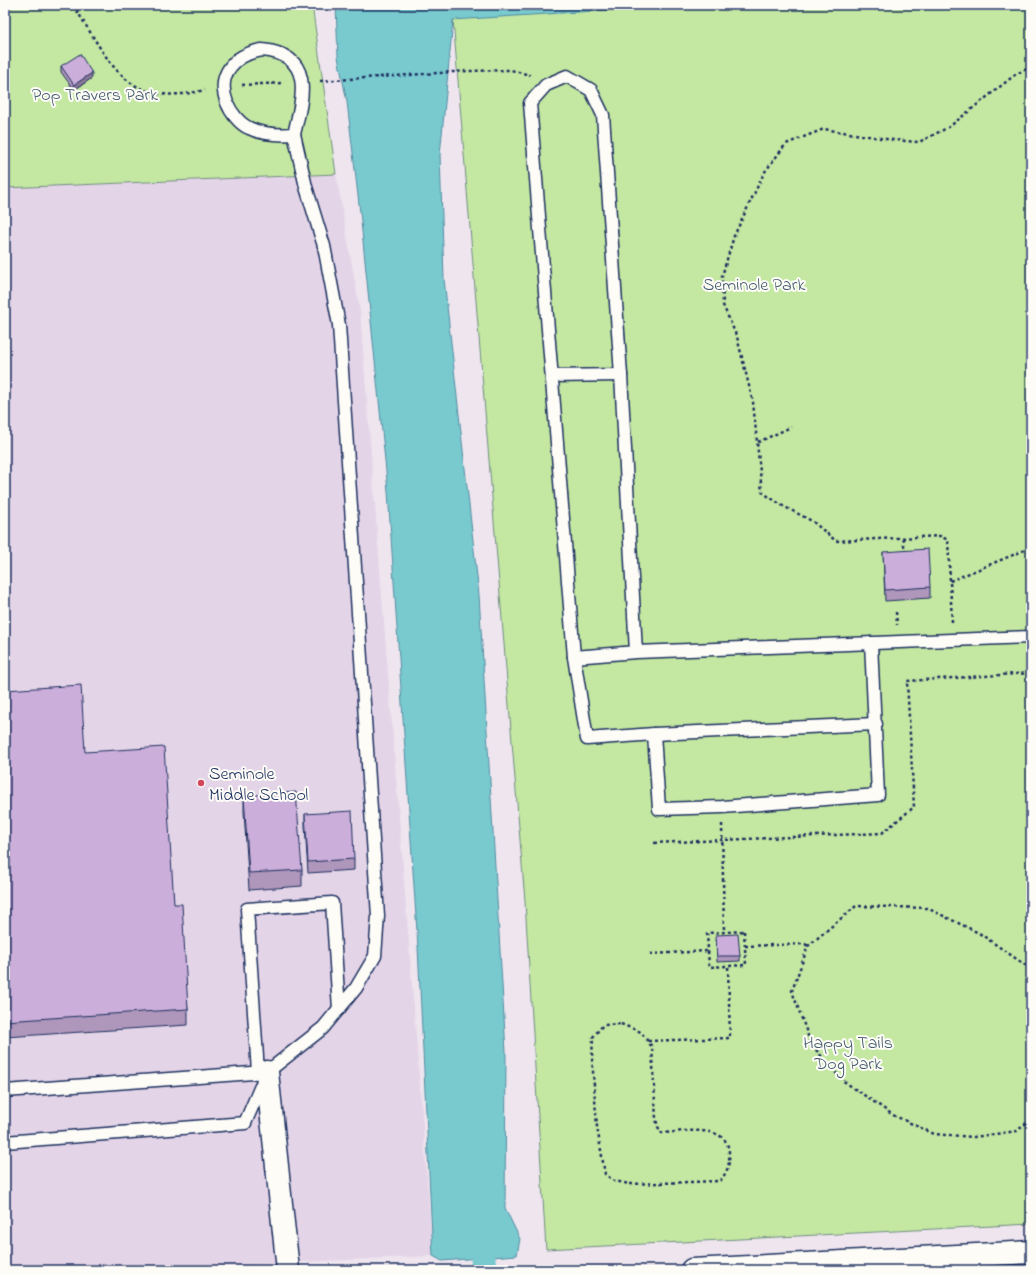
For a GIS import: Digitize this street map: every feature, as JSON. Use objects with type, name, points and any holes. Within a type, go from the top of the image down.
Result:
[{"type":"street","points":[[263,1072],[288,1270]]},
{"type":"street","points":[[692,1270],[1031,1252]]},
{"type":"lane","points":[[5,1091],[263,1072],[323,1028],[356,988],[375,956],[378,916],[339,325],[324,246],[306,187],[294,134],[302,103],[303,82],[298,68],[288,58],[277,51],[262,50],[249,52],[236,60],[228,70],[223,81],[224,94],[229,109],[248,128],[263,133],[294,134]]},
{"type":"lane","points":[[636,652],[621,375],[603,115],[591,90],[567,76],[546,85],[530,103],[553,376],[574,657],[587,739],[654,734],[876,724]]},
{"type":"lane","points":[[553,376],[621,375]]},
{"type":"lane","points":[[574,657],[636,652],[1031,637]]},
{"type":"lane","points":[[654,734],[659,809],[722,807],[878,795],[872,643]]},
{"type":"lane","points":[[5,1142],[246,1123],[263,1072],[247,909],[332,903],[339,1008]]},
{"type":"path","points":[[73,5],[114,66],[129,83],[141,90],[156,94],[172,96],[223,86],[468,71],[511,70],[532,76],[546,85]]},
{"type":"path","points":[[953,640],[948,540],[940,536],[836,541],[812,521],[783,506],[762,492],[758,467],[758,442],[753,402],[737,337],[723,305],[722,276],[734,236],[764,173],[786,144],[824,129],[893,140],[920,142],[949,127],[1016,74],[1031,67]]},
{"type":"path","points":[[758,442],[791,427]]},
{"type":"path","points":[[903,538],[905,558]]},
{"type":"path","points":[[950,581],[1025,550],[1031,552]]},
{"type":"path","points":[[722,807],[724,932]]},
{"type":"path","points":[[1031,969],[979,933],[926,908],[856,906],[808,946],[792,991],[811,1044],[842,1080],[893,1115],[934,1134],[974,1137],[1017,1131],[1031,1119]]},
{"type":"path","points":[[744,931],[745,946],[746,965],[709,968],[707,933],[744,931]]},
{"type":"path","points":[[745,946],[805,944],[808,946]]},
{"type":"path","points":[[650,954],[708,951]]},
{"type":"path","points":[[648,1041],[730,1038],[728,966]]},
{"type":"path","points":[[621,1024],[641,1032],[648,1041],[652,1048],[658,1127],[662,1133],[712,1131],[725,1138],[729,1147],[730,1159],[728,1170],[720,1181],[630,1184],[614,1181],[605,1174],[597,1128],[592,1058],[593,1037],[603,1025],[621,1024]]},
{"type":"shaded area","name":"Seminole Middle School","points":[[336,174],[360,311],[433,1256],[129,1270],[99,1270],[5,1264],[5,188]]},
{"type":"green space","name":"Pop Travers Park","points":[[5,5],[312,5],[336,174],[5,188]]},
{"type":"green space","name":"Seminole Park","points":[[688,5],[1031,5],[1031,1224],[546,1249],[525,901],[453,19]]},
{"type":"water","points":[[336,5],[688,5],[453,20],[440,155],[444,279],[479,595],[506,1052],[505,1208],[520,1239],[517,1255],[442,1261],[433,1256],[418,947],[388,491],[361,221],[347,102],[338,57]]},
{"type":"building","points":[[80,54],[92,73],[74,85],[61,66]]},
{"type":"building","points":[[928,549],[930,587],[885,590],[883,552]]},
{"type":"building","points":[[81,685],[85,752],[164,747],[174,904],[182,904],[188,1009],[5,1021],[5,690]]},
{"type":"building","points":[[296,792],[302,870],[249,873],[244,796]]},
{"type":"building","points":[[352,811],[354,859],[308,862],[305,814]]},
{"type":"building","points":[[738,934],[740,956],[717,956],[716,935]]},
{"type":"waterway","points":[[480,1223],[484,1270]]},
{"type":"place","name":"Seminole Middle School","points":[[201,783]]},
{"type":"park label","name":"Happy Tails Dog Park","points":[[848,1052]]}]
